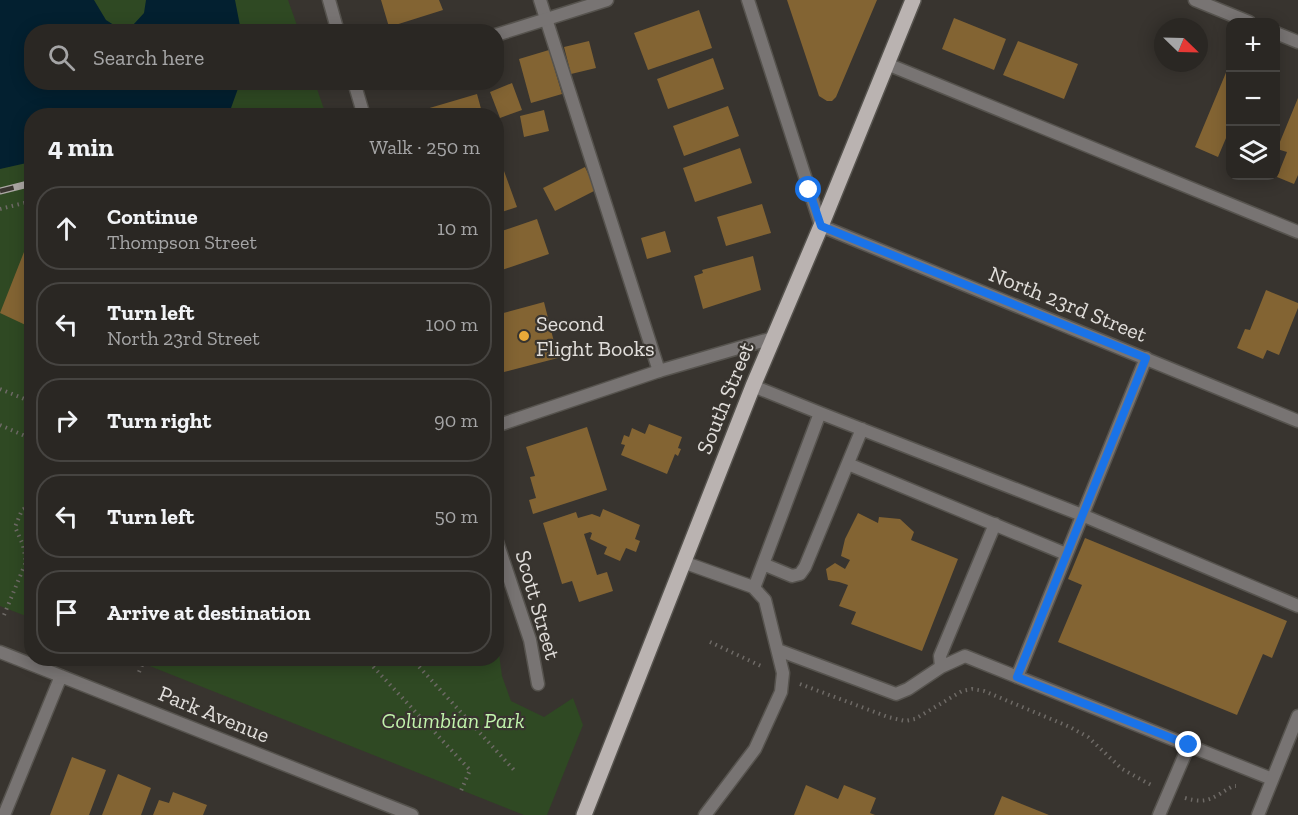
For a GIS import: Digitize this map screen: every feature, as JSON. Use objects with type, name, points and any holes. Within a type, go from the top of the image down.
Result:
[{"type":"main road","name":"South Street","points":[[584,815],[753,386],[913,0]]},
{"type":"street","points":[[329,0],[336,24]]},
{"type":"street","points":[[540,0],[659,371]]},
{"type":"street","points":[[504,32],[607,0]]},
{"type":"street","points":[[748,0],[821,226]]},
{"type":"street","points":[[1194,0],[1239,18]]},
{"type":"street","points":[[1280,35],[1298,42]]},
{"type":"street","points":[[887,64],[1298,232]]},
{"type":"street","points":[[356,90],[362,108]]},
{"type":"street","name":"North 23rd Street","points":[[821,226],[1298,421]]},
{"type":"street","points":[[504,423],[659,371],[773,338]]},
{"type":"street","points":[[1017,677],[1146,358]]},
{"type":"street","points":[[753,386],[1082,515],[1298,606]]},
{"type":"street","points":[[754,588],[820,412]]},
{"type":"street","points":[[763,564],[792,576],[800,574],[862,429]]},
{"type":"street","points":[[848,464],[1066,554]]},
{"type":"street","points":[[941,667],[940,656],[995,524]]},
{"type":"street","points":[[683,562],[754,588],[765,600],[783,676],[782,692],[756,749],[705,815]]},
{"type":"street","name":"Scott Street","points":[[504,563],[530,640],[538,684]]},
{"type":"street","points":[[778,650],[896,694],[908,689],[941,667],[965,656],[1272,779]]},
{"type":"street","name":"Park Avenue","points":[[0,652],[24,661]]},
{"type":"street","name":"Park Avenue","points":[[36,666],[412,815]]},
{"type":"street","points":[[4,815],[61,676]]},
{"type":"street","points":[[1258,815],[1298,716]]},
{"type":"street","points":[[1159,815],[1189,745]]},
{"type":"path","points":[[0,209],[24,203]]},
{"type":"path","points":[[0,389],[24,399]]},
{"type":"path","points":[[0,425],[24,436]]},
{"type":"path","points":[[24,509],[15,527],[24,551]]},
{"type":"path","points":[[4,615],[24,567]]},
{"type":"path","points":[[710,642],[805,686],[888,717],[905,721],[915,719],[963,691],[972,689],[984,691],[1070,727],[1088,737],[1122,769],[1154,786],[1196,801],[1207,801],[1233,786],[1241,785]]},
{"type":"path","points":[[139,672],[142,666]]},
{"type":"path","points":[[372,666],[470,770],[460,793]]},
{"type":"path","points":[[418,666],[514,770]]},
{"type":"green space","points":[[0,0],[288,0],[297,24],[24,24],[24,90],[317,90],[324,108],[24,108],[24,615],[0,606]]},
{"type":"green space","name":"Columbian Park","points":[[150,666],[501,666],[511,701],[544,717],[573,698],[583,725],[547,815],[524,815]]},
{"type":"water","points":[[0,0],[94,0],[106,20],[112,24],[24,24],[24,90],[237,90],[231,108],[24,108],[24,164],[0,169]]},
{"type":"water","points":[[146,0],[235,0],[240,24],[134,24],[144,13]]},
{"type":"building","points":[[381,0],[439,0],[443,10],[399,24],[388,24]]},
{"type":"building","points":[[787,0],[877,0],[836,97],[832,101],[819,96]]},
{"type":"building","points":[[699,10],[712,48],[648,70],[634,33]]},
{"type":"building","points":[[954,18],[1006,39],[994,70],[942,49]]},
{"type":"building","points":[[589,41],[596,68],[571,74],[564,47]]},
{"type":"building","points":[[1018,41],[1078,64],[1064,99],[1003,75]]},
{"type":"building","points":[[549,50],[562,94],[531,103],[519,59]]},
{"type":"building","points":[[713,58],[724,89],[668,109],[657,79]]},
{"type":"building","points":[[1226,73],[1226,138],[1218,157],[1195,147]]},
{"type":"building","points":[[512,83],[522,110],[504,117],[504,108],[496,108],[490,92],[504,90],[504,86]]},
{"type":"building","points":[[477,94],[481,108],[430,108]]},
{"type":"building","points":[[1298,98],[1298,175],[1294,184],[1280,178],[1280,170],[1287,152],[1280,150],[1280,142]]},
{"type":"building","points":[[728,106],[739,136],[684,156],[673,126]]},
{"type":"building","points":[[544,110],[549,131],[524,137],[520,116]]},
{"type":"building","points":[[740,148],[752,183],[695,202],[683,168]]},
{"type":"building","points":[[585,167],[596,190],[555,211],[543,188]]},
{"type":"building","points":[[504,171],[517,207],[504,211]]},
{"type":"building","points":[[762,204],[771,233],[726,246],[717,217]]},
{"type":"building","points":[[537,219],[549,254],[504,269],[504,230]]},
{"type":"building","points":[[665,231],[671,252],[647,259],[641,238]]},
{"type":"building","points":[[24,252],[24,324],[0,313]]},
{"type":"building","points":[[753,256],[761,290],[703,309],[694,276],[703,273],[702,270]]},
{"type":"building","points":[[1266,290],[1298,303],[1298,308],[1279,355],[1267,350],[1263,359],[1237,348],[1245,329],[1250,330]]},
{"type":"building","name":"Second Flight Books","points":[[544,302],[558,358],[504,372],[504,313]]},
{"type":"building","points":[[649,424],[682,437],[678,448],[681,449],[678,456],[675,454],[667,474],[621,455],[625,445],[621,444],[624,435],[629,437],[632,428],[645,434]]},
{"type":"building","points":[[587,427],[607,490],[533,514],[529,500],[536,498],[530,477],[535,476],[526,447]]},
{"type":"building","points":[[603,509],[640,525],[635,539],[640,541],[636,552],[626,548],[620,561],[604,554],[607,547],[590,539],[592,533],[584,534],[597,575],[607,572],[613,591],[579,602],[572,581],[562,584],[543,523],[576,512],[578,518],[592,514],[600,517]]},
{"type":"building","points":[[858,513],[878,523],[879,517],[900,519],[914,532],[911,540],[958,559],[922,651],[851,624],[856,612],[839,606],[848,585],[828,580],[826,569],[835,563],[845,569],[850,560],[841,556],[845,539]]},
{"type":"building","points":[[1085,538],[1287,621],[1272,658],[1263,654],[1237,715],[1058,642],[1082,585],[1068,579]]},
{"type":"building","points":[[72,757],[106,770],[89,815],[50,815]]},
{"type":"building","points":[[118,774],[151,788],[141,815],[102,815]]},
{"type":"building","points":[[806,785],[838,799],[844,785],[876,798],[870,813],[875,815],[794,815]]},
{"type":"building","points":[[173,792],[207,805],[203,815],[153,815],[159,800],[169,803]]},
{"type":"building","points":[[1002,796],[1049,815],[994,815]]},
{"type":"railway","points":[[0,191],[24,185]]},
{"type":"place","name":"Second Flight Books","points":[[524,336]]},
{"type":"route","points":[[809,190],[821,226],[1146,358],[1017,677],[1189,745]]}]
